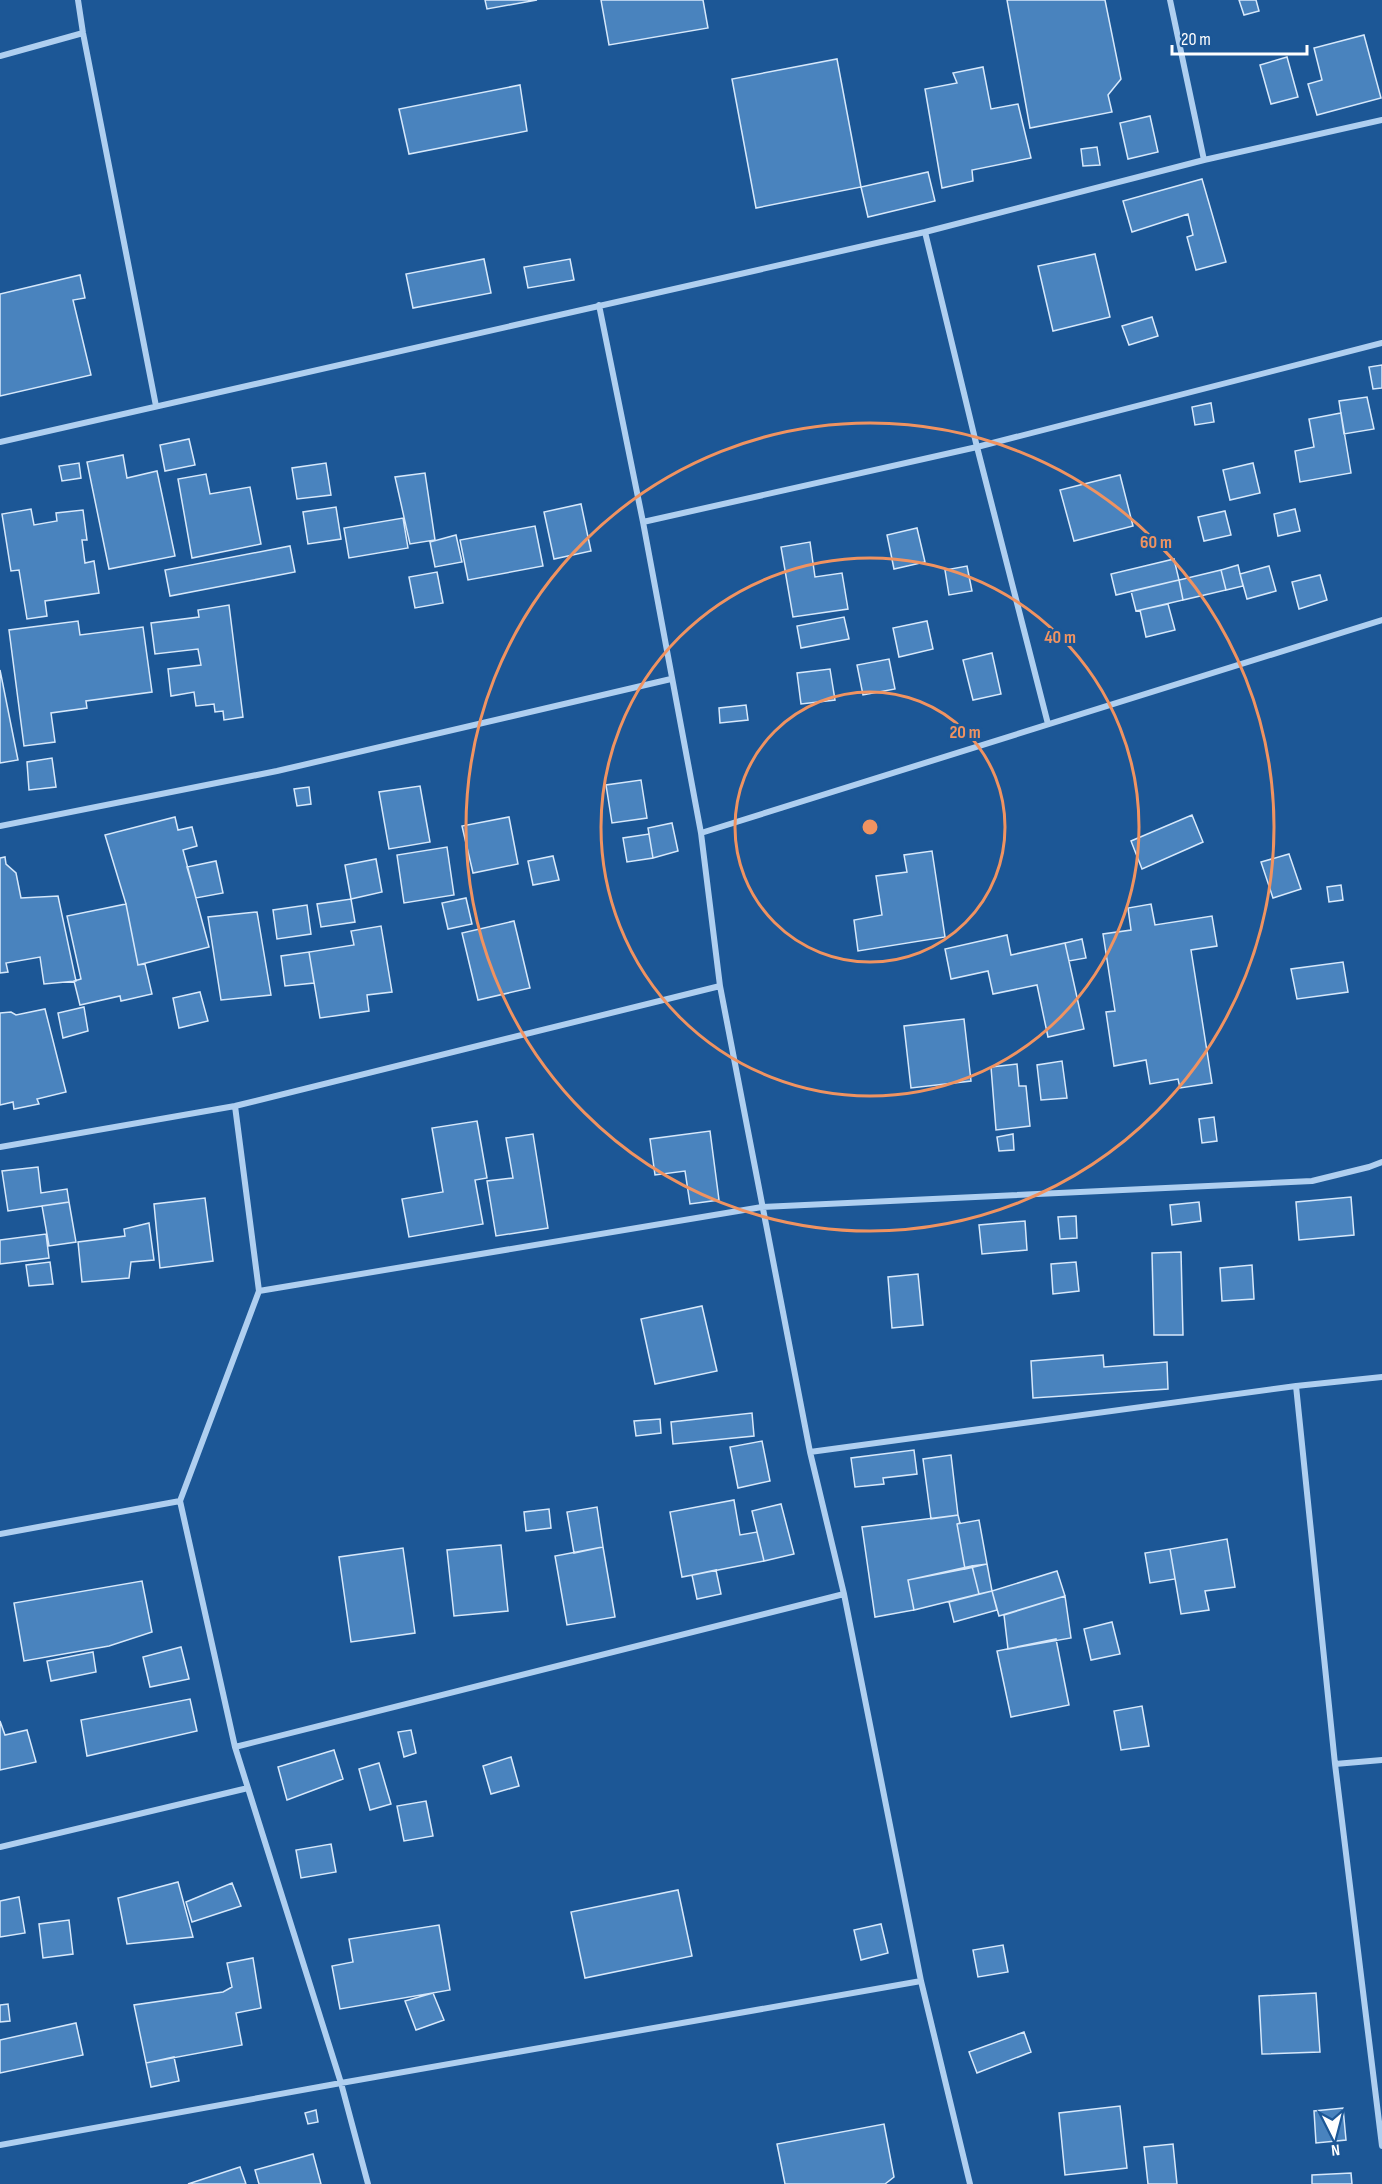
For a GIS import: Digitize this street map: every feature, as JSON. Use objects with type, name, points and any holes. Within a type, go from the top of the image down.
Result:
[{"type":"street","points":[[78,0],[156,406]]},
{"type":"street","points":[[1170,0],[1204,160]]},
{"type":"street","points":[[0,56],[83,33]]},
{"type":"street","points":[[0,442],[925,232],[1204,160],[1382,120]]},
{"type":"street","points":[[925,232],[1048,724]]},
{"type":"street","points":[[599,305],[643,522],[701,832],[720,986],[810,1452],[844,1594],[921,1981],[970,2184]]},
{"type":"street","points":[[643,522],[977,447],[1382,343]]},
{"type":"street","points":[[701,832],[1382,620]]},
{"type":"street","points":[[0,826],[277,771],[671,679]]},
{"type":"street","points":[[0,1147],[235,1106],[720,986]]},
{"type":"street","points":[[235,1106],[259,1290],[180,1500],[235,1747],[341,2082],[368,2184]]},
{"type":"street","points":[[259,1290],[762,1207],[1312,1181],[1382,1162]]},
{"type":"street","points":[[810,1452],[1296,1386],[1382,1377]]},
{"type":"street","points":[[1296,1386],[1335,1764],[1382,2146]]},
{"type":"street","points":[[0,1534],[180,1500]]},
{"type":"street","points":[[235,1747],[844,1594]]},
{"type":"street","points":[[1335,1764],[1382,1760]]},
{"type":"street","points":[[0,1847],[248,1788]]},
{"type":"street","points":[[0,2145],[341,2082],[921,1981]]},
{"type":"building","points":[[485,0],[537,0],[487,9]]},
{"type":"building","points":[[601,0],[703,0],[708,28],[609,45]]},
{"type":"building","points":[[1007,0],[1105,0],[1121,79],[1108,95],[1112,112],[1030,128]]},
{"type":"building","points":[[1239,0],[1256,0],[1259,11],[1244,15]]},
{"type":"building","points":[[1364,35],[1381,98],[1317,115],[1308,84],[1322,80],[1314,48]]},
{"type":"building","points":[[1287,57],[1298,97],[1271,104],[1260,65]]},
{"type":"building","points":[[837,59],[861,187],[756,208],[732,79]]},
{"type":"building","points":[[983,67],[991,109],[1018,104],[1031,158],[972,170],[973,181],[942,188],[925,89],[957,83],[953,73]]},
{"type":"building","points":[[520,85],[527,131],[409,154],[399,109]]},
{"type":"building","points":[[1150,116],[1158,152],[1128,159],[1120,123]]},
{"type":"building","points":[[1097,147],[1100,165],[1083,166],[1081,149]]},
{"type":"building","points":[[928,172],[935,201],[868,217],[861,187]]},
{"type":"building","points":[[1202,179],[1226,262],[1196,270],[1187,237],[1193,235],[1188,214],[1132,232],[1123,201]]},
{"type":"building","points":[[1095,254],[1110,317],[1053,331],[1038,266]]},
{"type":"building","points":[[484,259],[491,293],[413,308],[406,274]]},
{"type":"building","points":[[570,259],[574,280],[528,288],[524,267]]},
{"type":"building","points":[[80,275],[85,298],[73,300],[91,375],[0,396],[0,294]]},
{"type":"building","points":[[1152,317],[1158,336],[1129,345],[1122,326]]},
{"type":"building","points":[[1382,365],[1382,388],[1373,389],[1369,367]]},
{"type":"building","points":[[1367,397],[1374,429],[1344,434],[1339,401]]},
{"type":"building","points":[[1211,403],[1214,422],[1195,425],[1192,407]]},
{"type":"building","points":[[1341,413],[1351,473],[1300,482],[1295,451],[1314,447],[1309,419]]},
{"type":"building","points":[[189,439],[195,465],[165,471],[160,445]]},
{"type":"building","points":[[123,455],[127,478],[157,471],[175,556],[109,569],[87,462]]},
{"type":"building","points":[[79,463],[81,478],[62,481],[59,466]]},
{"type":"building","points":[[326,463],[331,495],[297,499],[292,468]]},
{"type":"building","points":[[1253,463],[1260,493],[1230,500],[1223,470]]},
{"type":"building","points":[[425,473],[435,540],[410,544],[395,477]]},
{"type":"building","points":[[206,474],[210,494],[250,487],[261,544],[192,558],[178,479]]},
{"type":"building","points":[[1120,475],[1133,526],[1074,541],[1060,490]]},
{"type":"building","points":[[581,504],[591,551],[554,559],[544,512]]},
{"type":"building","points":[[336,507],[341,539],[308,544],[303,512]]},
{"type":"building","points":[[31,509],[34,525],[57,521],[56,513],[83,510],[87,540],[82,540],[85,563],[94,561],[99,593],[45,601],[47,616],[27,619],[19,570],[11,571],[2,514]]},
{"type":"building","points":[[1295,509],[1300,531],[1278,536],[1274,514]]},
{"type":"building","points":[[1225,511],[1231,535],[1204,541],[1198,517]]},
{"type":"building","points":[[403,518],[408,548],[349,558],[344,528]]},
{"type":"building","points":[[535,526],[543,566],[468,580],[460,540]]},
{"type":"building","points":[[917,528],[925,562],[894,569],[887,535]]},
{"type":"building","points":[[456,535],[462,562],[435,567],[430,542]]},
{"type":"building","points":[[810,542],[815,577],[842,573],[848,609],[793,617],[781,547]]},
{"type":"building","points":[[290,546],[295,572],[170,596],[165,570]]},
{"type":"building","points":[[1174,559],[1179,580],[1116,595],[1111,574]]},
{"type":"building","points":[[1238,565],[1243,586],[1226,590],[1221,570]]},
{"type":"building","points":[[967,566],[972,591],[949,595],[945,570]]},
{"type":"building","points":[[1269,566],[1276,591],[1247,599],[1240,574]]},
{"type":"building","points":[[1221,570],[1226,590],[1183,600],[1179,580]]},
{"type":"building","points":[[437,572],[443,603],[415,608],[409,577]]},
{"type":"building","points":[[1320,575],[1327,600],[1299,609],[1292,582]]},
{"type":"building","points":[[1179,580],[1183,600],[1136,611],[1131,591]]},
{"type":"building","points":[[1168,604],[1175,630],[1146,637],[1140,610]]},
{"type":"building","points":[[229,605],[243,717],[224,720],[223,711],[215,712],[214,704],[196,706],[194,692],[171,696],[168,669],[201,665],[198,649],[155,654],[151,623],[199,617],[198,610]]},
{"type":"building","points":[[844,617],[849,639],[801,648],[797,626]]},
{"type":"building","points":[[78,621],[80,635],[143,627],[152,692],[86,701],[87,708],[51,713],[55,742],[24,746],[9,630]]},
{"type":"building","points":[[927,621],[933,649],[899,657],[893,628]]},
{"type":"building","points":[[992,653],[1001,694],[973,700],[963,660]]},
{"type":"building","points":[[889,659],[895,689],[863,695],[857,665]]},
{"type":"building","points":[[830,669],[835,700],[801,704],[797,673]]},
{"type":"building","points":[[0,670],[18,760],[0,763]]},
{"type":"building","points":[[746,705],[748,720],[720,723],[719,708]]},
{"type":"building","points":[[52,758],[56,787],[29,790],[27,762]]},
{"type":"building","points":[[641,780],[647,818],[612,823],[606,785]]},
{"type":"building","points":[[420,786],[430,842],[389,849],[379,792]]},
{"type":"building","points":[[309,787],[311,804],[297,806],[294,789]]},
{"type":"building","points":[[1192,815],[1203,842],[1142,869],[1131,841]]},
{"type":"building","points":[[175,817],[178,830],[192,827],[197,846],[183,850],[209,947],[138,965],[126,904],[105,835]]},
{"type":"building","points":[[509,817],[518,864],[473,873],[462,826]]},
{"type":"building","points":[[672,823],[678,851],[653,858],[648,828]]},
{"type":"building","points":[[649,834],[653,858],[627,862],[623,838]]},
{"type":"building","points":[[447,847],[454,895],[404,903],[397,855]]},
{"type":"building","points":[[932,851],[945,937],[858,951],[854,920],[882,915],[876,876],[907,872],[904,855]]},
{"type":"building","points":[[1289,854],[1301,889],[1273,898],[1261,862]]},
{"type":"building","points":[[553,856],[559,880],[533,885],[528,861]]},
{"type":"building","points":[[5,857],[6,864],[16,873],[21,898],[58,896],[76,981],[44,984],[40,957],[6,963],[8,972],[0,973],[0,858]]},
{"type":"building","points":[[376,859],[382,892],[351,899],[345,865]]},
{"type":"building","points":[[216,861],[223,893],[196,898],[187,867]]},
{"type":"building","points":[[1341,885],[1343,900],[1329,902],[1327,887]]},
{"type":"building","points":[[466,898],[472,924],[448,929],[442,903]]},
{"type":"building","points":[[351,899],[355,922],[321,927],[317,904]]},
{"type":"building","points":[[126,904],[138,965],[145,964],[152,994],[121,1001],[120,996],[80,1005],[74,981],[81,979],[67,916]]},
{"type":"building","points":[[1151,904],[1155,925],[1212,916],[1217,946],[1191,950],[1212,1083],[1180,1088],[1178,1079],[1150,1084],[1146,1060],[1114,1066],[1106,1012],[1115,1011],[1103,934],[1131,930],[1128,908]]},
{"type":"building","points":[[307,905],[311,934],[277,939],[273,910]]},
{"type":"building","points":[[257,912],[271,995],[221,1000],[208,917]]},
{"type":"building","points":[[514,921],[530,988],[478,1000],[462,933]]},
{"type":"building","points":[[381,926],[392,992],[367,995],[369,1011],[320,1018],[309,952],[354,945],[351,931]]},
{"type":"building","points":[[1007,935],[1011,955],[1065,943],[1084,1029],[1048,1037],[1037,985],[993,994],[988,971],[951,979],[945,949]]},
{"type":"building","points":[[1082,939],[1086,958],[1069,961],[1065,943]]},
{"type":"building","points":[[309,952],[314,983],[285,986],[281,956]]},
{"type":"building","points":[[1343,962],[1348,992],[1297,999],[1291,969]]},
{"type":"building","points":[[200,992],[208,1021],[179,1028],[173,998]]},
{"type":"building","points":[[84,1007],[88,1031],[63,1038],[58,1013]]},
{"type":"building","points":[[45,1009],[66,1092],[37,1099],[39,1104],[14,1109],[13,1102],[0,1105],[0,1013],[11,1012],[16,1015]]},
{"type":"building","points":[[964,1019],[971,1081],[911,1088],[904,1026]]},
{"type":"building","points":[[1062,1061],[1067,1098],[1041,1100],[1037,1065]]},
{"type":"building","points":[[1017,1064],[1019,1086],[1026,1086],[1030,1126],[996,1130],[991,1067]]},
{"type":"building","points":[[1214,1117],[1217,1141],[1202,1143],[1199,1119]]},
{"type":"building","points":[[477,1121],[487,1178],[475,1180],[483,1224],[409,1237],[402,1199],[443,1192],[432,1128]]},
{"type":"building","points":[[710,1131],[719,1200],[690,1204],[685,1171],[655,1175],[650,1139]]},
{"type":"building","points":[[533,1134],[548,1228],[496,1236],[487,1181],[513,1178],[506,1138]]},
{"type":"building","points":[[1013,1134],[1014,1150],[999,1151],[997,1137]]},
{"type":"building","points":[[38,1167],[41,1193],[67,1189],[69,1202],[8,1211],[2,1171]]},
{"type":"building","points":[[1351,1197],[1354,1235],[1299,1240],[1296,1202]]},
{"type":"building","points":[[205,1198],[213,1261],[160,1268],[154,1204]]},
{"type":"building","points":[[69,1202],[76,1242],[49,1246],[42,1206]]},
{"type":"building","points":[[1199,1202],[1201,1221],[1172,1225],[1170,1205]]},
{"type":"building","points":[[1076,1216],[1077,1238],[1060,1239],[1058,1217]]},
{"type":"building","points":[[1025,1221],[1027,1250],[982,1254],[979,1225]]},
{"type":"building","points":[[149,1223],[154,1260],[131,1262],[129,1278],[82,1282],[78,1242],[125,1236],[124,1229]]},
{"type":"building","points":[[46,1234],[49,1258],[0,1264],[0,1240]]},
{"type":"building","points":[[1181,1252],[1183,1335],[1154,1335],[1152,1253]]},
{"type":"building","points":[[50,1262],[53,1284],[29,1286],[26,1265]]},
{"type":"building","points":[[1076,1262],[1079,1291],[1053,1294],[1051,1264]]},
{"type":"building","points":[[1252,1265],[1254,1299],[1222,1301],[1220,1268]]},
{"type":"building","points":[[918,1274],[923,1325],[892,1328],[888,1277]]},
{"type":"building","points":[[702,1306],[717,1371],[655,1384],[641,1319]]},
{"type":"building","points":[[1103,1355],[1104,1367],[1167,1362],[1168,1389],[1033,1398],[1031,1361]]},
{"type":"building","points":[[752,1413],[754,1436],[673,1444],[671,1422]]},
{"type":"building","points":[[660,1419],[661,1433],[636,1436],[634,1421]]},
{"type":"building","points":[[762,1441],[770,1481],[738,1488],[730,1447]]},
{"type":"building","points":[[914,1450],[917,1474],[883,1478],[884,1484],[855,1487],[851,1458]]},
{"type":"building","points":[[951,1455],[958,1515],[931,1519],[923,1459]]},
{"type":"building","points":[[734,1500],[740,1535],[757,1532],[764,1561],[682,1577],[670,1512]]},
{"type":"building","points":[[781,1504],[794,1554],[764,1561],[752,1511]]},
{"type":"building","points":[[597,1507],[603,1547],[574,1553],[567,1512]]},
{"type":"building","points":[[549,1509],[551,1528],[526,1531],[524,1512]]},
{"type":"building","points":[[958,1515],[960,1523],[957,1524],[965,1569],[908,1580],[914,1610],[875,1617],[862,1527]]},
{"type":"building","points":[[979,1520],[987,1564],[965,1569],[957,1524]]},
{"type":"building","points":[[1227,1539],[1235,1587],[1205,1591],[1209,1610],[1181,1614],[1170,1549]]},
{"type":"building","points":[[501,1545],[508,1611],[454,1616],[447,1550]]},
{"type":"building","points":[[603,1547],[615,1617],[567,1625],[555,1556]]},
{"type":"building","points":[[403,1548],[415,1633],[351,1642],[339,1557]]},
{"type":"building","points":[[1170,1549],[1175,1579],[1150,1583],[1145,1553]]},
{"type":"building","points":[[987,1564],[992,1591],[979,1594],[972,1566]]},
{"type":"building","points":[[972,1566],[979,1594],[914,1610],[908,1580]]},
{"type":"building","points":[[716,1570],[721,1594],[697,1599],[692,1575]]},
{"type":"building","points":[[1057,1571],[1065,1596],[999,1616],[992,1591]]},
{"type":"building","points":[[142,1581],[152,1632],[109,1646],[24,1661],[14,1603]]},
{"type":"building","points":[[992,1591],[997,1610],[954,1622],[949,1602]]},
{"type":"building","points":[[1065,1596],[1071,1638],[1008,1649],[1004,1615]]},
{"type":"building","points":[[1112,1622],[1120,1654],[1091,1660],[1084,1629]]},
{"type":"building","points":[[1056,1639],[1069,1705],[1011,1717],[997,1651]]},
{"type":"building","points":[[181,1647],[189,1679],[150,1687],[143,1657]]},
{"type":"building","points":[[93,1652],[96,1672],[51,1681],[47,1661]]},
{"type":"building","points":[[190,1699],[197,1731],[87,1756],[81,1720]]},
{"type":"building","points":[[1142,1706],[1149,1746],[1121,1750],[1114,1711]]},
{"type":"building","points":[[0,1721],[5,1735],[27,1730],[36,1762],[0,1770]]},
{"type":"building","points":[[411,1730],[416,1753],[404,1757],[398,1732]]},
{"type":"building","points":[[334,1750],[343,1779],[287,1800],[278,1767]]},
{"type":"building","points":[[511,1757],[519,1786],[491,1794],[483,1766]]},
{"type":"building","points":[[379,1763],[391,1804],[370,1810],[359,1769]]},
{"type":"building","points":[[426,1801],[433,1836],[404,1841],[397,1806]]},
{"type":"building","points":[[331,1844],[336,1872],[301,1878],[296,1850]]},
{"type":"building","points":[[178,1882],[193,1937],[127,1944],[118,1898]]},
{"type":"building","points":[[232,1883],[241,1906],[192,1922],[186,1902]]},
{"type":"building","points":[[678,1890],[692,1956],[585,1978],[571,1912]]},
{"type":"building","points":[[19,1897],[25,1933],[0,1937],[0,1901]]},
{"type":"building","points":[[69,1920],[73,1954],[43,1958],[39,1924]]},
{"type":"building","points":[[881,1924],[888,1953],[861,1960],[854,1930]]},
{"type":"building","points":[[439,1925],[450,1990],[340,2009],[332,1966],[353,1962],[349,1939]]},
{"type":"building","points":[[1003,1945],[1008,1972],[978,1977],[973,1950]]},
{"type":"building","points":[[253,1958],[261,2008],[236,2013],[242,2045],[146,2063],[134,2005],[223,1992],[232,1987],[227,1963]]},
{"type":"building","points":[[433,1993],[444,2020],[416,2030],[405,2001]]},
{"type":"building","points":[[1316,1993],[1320,2052],[1262,2054],[1259,1996]]},
{"type":"building","points":[[8,2004],[10,2021],[0,2022],[0,2005]]},
{"type":"building","points":[[76,2023],[83,2055],[0,2073],[0,2040]]},
{"type":"building","points":[[1024,2032],[1031,2052],[977,2073],[969,2052]]},
{"type":"building","points":[[174,2057],[179,2081],[151,2087],[146,2063]]},
{"type":"building","points":[[1120,2106],[1127,2168],[1065,2175],[1059,2113]]},
{"type":"building","points":[[1343,2108],[1346,2140],[1316,2143],[1314,2111]]},
{"type":"building","points":[[316,2110],[318,2122],[308,2124],[305,2113]]},
{"type":"building","points":[[884,2124],[894,2177],[885,2184],[785,2184],[777,2144]]},
{"type":"building","points":[[1173,2144],[1177,2184],[1148,2184],[1144,2147]]},
{"type":"building","points":[[313,2154],[321,2184],[259,2184],[255,2170]]},
{"type":"building","points":[[240,2167],[246,2184],[188,2184]]},
{"type":"building","points":[[1351,2173],[1352,2184],[1312,2184],[1312,2175]]}]
